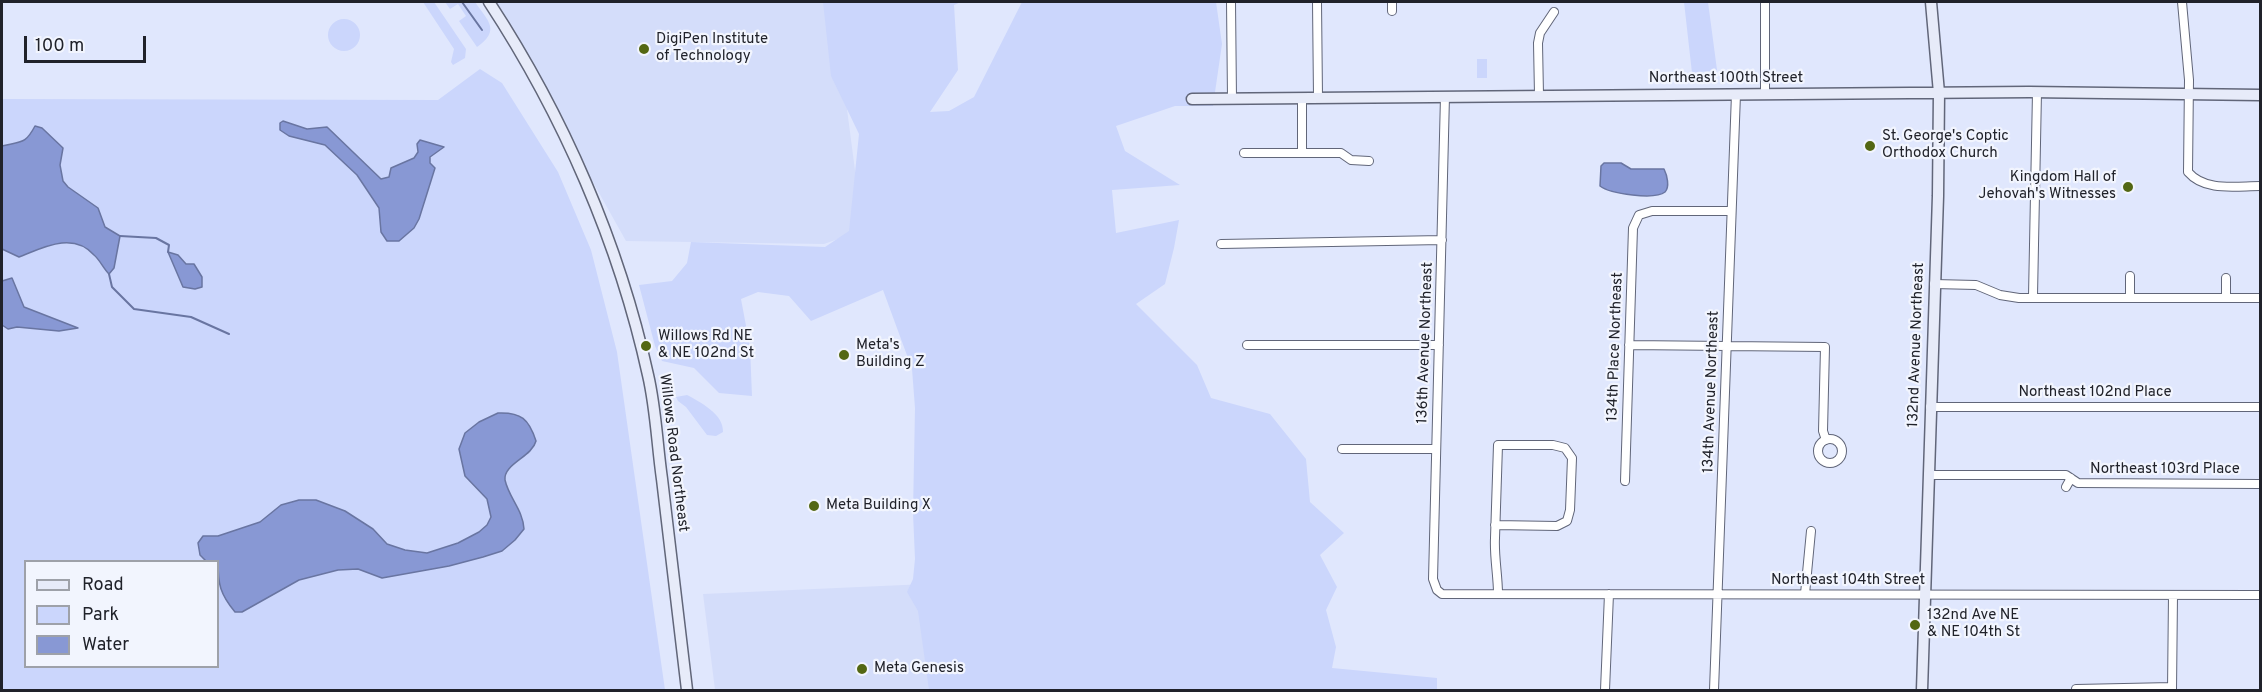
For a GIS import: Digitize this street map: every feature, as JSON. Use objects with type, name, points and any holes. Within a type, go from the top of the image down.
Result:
[{"type":"street","name":"Willows Road Northeast","points":[[489,2],[511,36],[554,115],[594,202],[626,291],[651,391],[687,690]]},
{"type":"street","points":[[1231,2],[1232,99]]},
{"type":"street","points":[[1317,2],[1318,98]]},
{"type":"street","points":[[1765,2],[1765,93]]},
{"type":"street","name":"132nd Avenue Northeast","points":[[1922,690],[1938,196],[1939,93],[1932,2]]},
{"type":"street","points":[[2182,2],[2189,94],[2188,172],[2194,180],[2210,186],[2260,186]]},
{"type":"street","points":[[1539,95],[1538,43],[1540,33],[1554,12]]},
{"type":"street","points":[[2034,297],[2037,92]]},
{"type":"street","name":"Northeast 100th Street","points":[[1192,99],[1765,93],[2037,92],[2260,95]]},
{"type":"street","name":"134th Avenue Northeast","points":[[1714,690],[1736,94]]},
{"type":"street","name":"136th Avenue Northeast","points":[[1437,590],[1433,579],[1445,96]]},
{"type":"street","points":[[1302,98],[1302,152]]},
{"type":"street","points":[[1244,153],[1341,153],[1351,160],[1369,161]]},
{"type":"street","name":"134th Place Northeast","points":[[1625,481],[1633,228],[1639,215],[1652,211],[1730,211]]},
{"type":"street","points":[[1221,244],[1442,240]]},
{"type":"street","points":[[2130,276],[2130,297]]},
{"type":"street","points":[[2226,278],[2226,298]]},
{"type":"street","points":[[1934,284],[1976,285],[2000,295],[2034,297],[2260,298]]},
{"type":"street","points":[[1247,345],[1439,345]]},
{"type":"street","points":[[1629,345],[1726,348],[1825,347],[1823,431],[1826,440]]},
{"type":"street","name":"Northeast 102nd Place","points":[[1930,407],[2260,407]]},
{"type":"street","points":[[1495,525],[1557,526],[1567,521],[1570,510],[1572,458],[1565,448],[1553,445],[1498,445],[1494,548],[1498,569],[1498,594]]},
{"type":"street","points":[[1342,449],[1436,449]]},
{"type":"street","name":"Northeast 103rd Place","points":[[1928,475],[2066,475],[2078,483],[2260,484]]},
{"type":"street","name":"Northeast 103rd Place","points":[[2066,487],[2071,478]]},
{"type":"street","points":[[1805,594],[1811,531]]},
{"type":"street","name":"Northeast 104th Street","points":[[1437,590],[1442,594],[2260,595]]},
{"type":"street","points":[[1605,690],[1609,594]]},
{"type":"street","points":[[2076,689],[2172,689],[2173,595]]},
{"type":"shaded area","points":[[492,2],[833,2],[859,201],[852,234],[824,244],[626,241]]},
{"type":"shaded area","points":[[926,584],[932,690],[715,690],[703,594]]},
{"type":"green space","points":[[423,2],[434,2],[466,49],[465,58],[453,65],[451,62],[454,49]]},
{"type":"green space","points":[[445,2],[475,2],[488,20],[489,35],[477,47],[459,21],[466,16],[458,4],[450,9]]},
{"type":"green space","points":[[823,2],[961,2],[954,5],[958,70],[930,112],[949,111],[974,97],[1022,2],[1216,2],[1222,44],[1213,106],[1175,106],[1116,126],[1125,151],[1180,185],[1112,190],[1116,233],[1179,220],[1165,284],[1136,304],[1197,365],[1211,398],[1270,414],[1306,459],[1310,502],[1344,533],[1320,555],[1337,587],[1326,610],[1336,647],[1332,668],[1437,678],[1437,690],[929,690],[918,611],[907,592],[913,579],[915,559],[913,513],[915,408],[912,369],[883,290],[811,321],[789,296],[758,292],[741,299],[750,347],[752,396],[719,393],[694,368],[662,361],[655,346],[639,285],[672,281],[687,263],[691,242],[825,247],[849,231],[859,134],[831,76]]},
{"type":"green space","points":[[1684,2],[1708,2],[1717,70],[1692,73]]},
{"type":"green space","points":[[344,19],[356,23],[360,35],[356,47],[344,51],[332,47],[328,35],[332,23]]},
{"type":"green space","points":[[1477,59],[1487,59],[1487,78],[1477,78]]},
{"type":"green space","points":[[480,69],[502,83],[558,172],[591,250],[617,352],[665,690],[2,690],[2,99],[438,100]]},
{"type":"green space","points":[[687,395],[715,414],[720,420],[723,432],[716,436],[707,435],[676,397]]},
{"type":"water","points":[[283,121],[307,129],[327,127],[381,179],[389,177],[391,168],[414,158],[418,152],[417,144],[420,140],[444,147],[430,157],[430,163],[435,168],[414,228],[399,241],[387,241],[381,232],[379,208],[357,175],[325,145],[289,136],[280,130],[280,123]]},
{"type":"water","points":[[35,126],[42,128],[63,148],[60,165],[63,181],[98,208],[105,227],[120,236],[114,268],[109,274],[94,255],[77,244],[47,246],[19,257],[2,249],[2,146],[25,139]]},
{"type":"water","points":[[1604,163],[1621,163],[1631,169],[1664,169],[1667,190],[1652,196],[1643,196],[1622,194],[1605,189],[1600,186],[1601,166]]},
{"type":"water","points":[[168,252],[178,255],[186,264],[194,264],[202,277],[202,287],[195,289],[183,287]]},
{"type":"water","points":[[12,278],[24,307],[78,328],[59,331],[17,327],[8,329],[2,325],[2,281]]},
{"type":"water","points":[[498,413],[513,414],[527,422],[536,441],[529,452],[508,469],[506,474],[505,480],[521,516],[524,529],[502,551],[449,566],[382,578],[358,569],[338,570],[299,580],[242,612],[235,612],[226,600],[219,583],[219,560],[205,560],[200,555],[198,543],[203,536],[218,536],[260,522],[281,505],[299,500],[316,500],[345,511],[373,529],[387,544],[405,550],[427,553],[458,543],[479,532],[487,525],[491,517],[487,499],[465,476],[459,449],[465,433],[479,422]]},
{"type":"waterway","points":[[462,2],[482,30]]},
{"type":"waterway","points":[[120,236],[156,238],[169,245],[168,252]]},
{"type":"waterway","points":[[109,274],[112,287],[134,309],[191,317],[229,334]]},
{"type":"place","name":"DigiPen Institute of Technology","points":[[644,49]]},
{"type":"place","name":"St. George's Coptic Orthodox Church","points":[[1870,146]]},
{"type":"place","name":"Kingdom Hall of Jehovah's Witnesses","points":[[2128,187]]},
{"type":"place","name":"Willows Rd NE & NE 102nd St","points":[[646,346]]},
{"type":"place","name":"Meta's Building Z","points":[[844,355]]},
{"type":"place","name":"Meta Building X","points":[[814,506]]},
{"type":"place","name":"132nd Ave NE & NE 104th St","points":[[1915,625]]},
{"type":"place","name":"Meta Genesis","points":[[862,669]]}]
